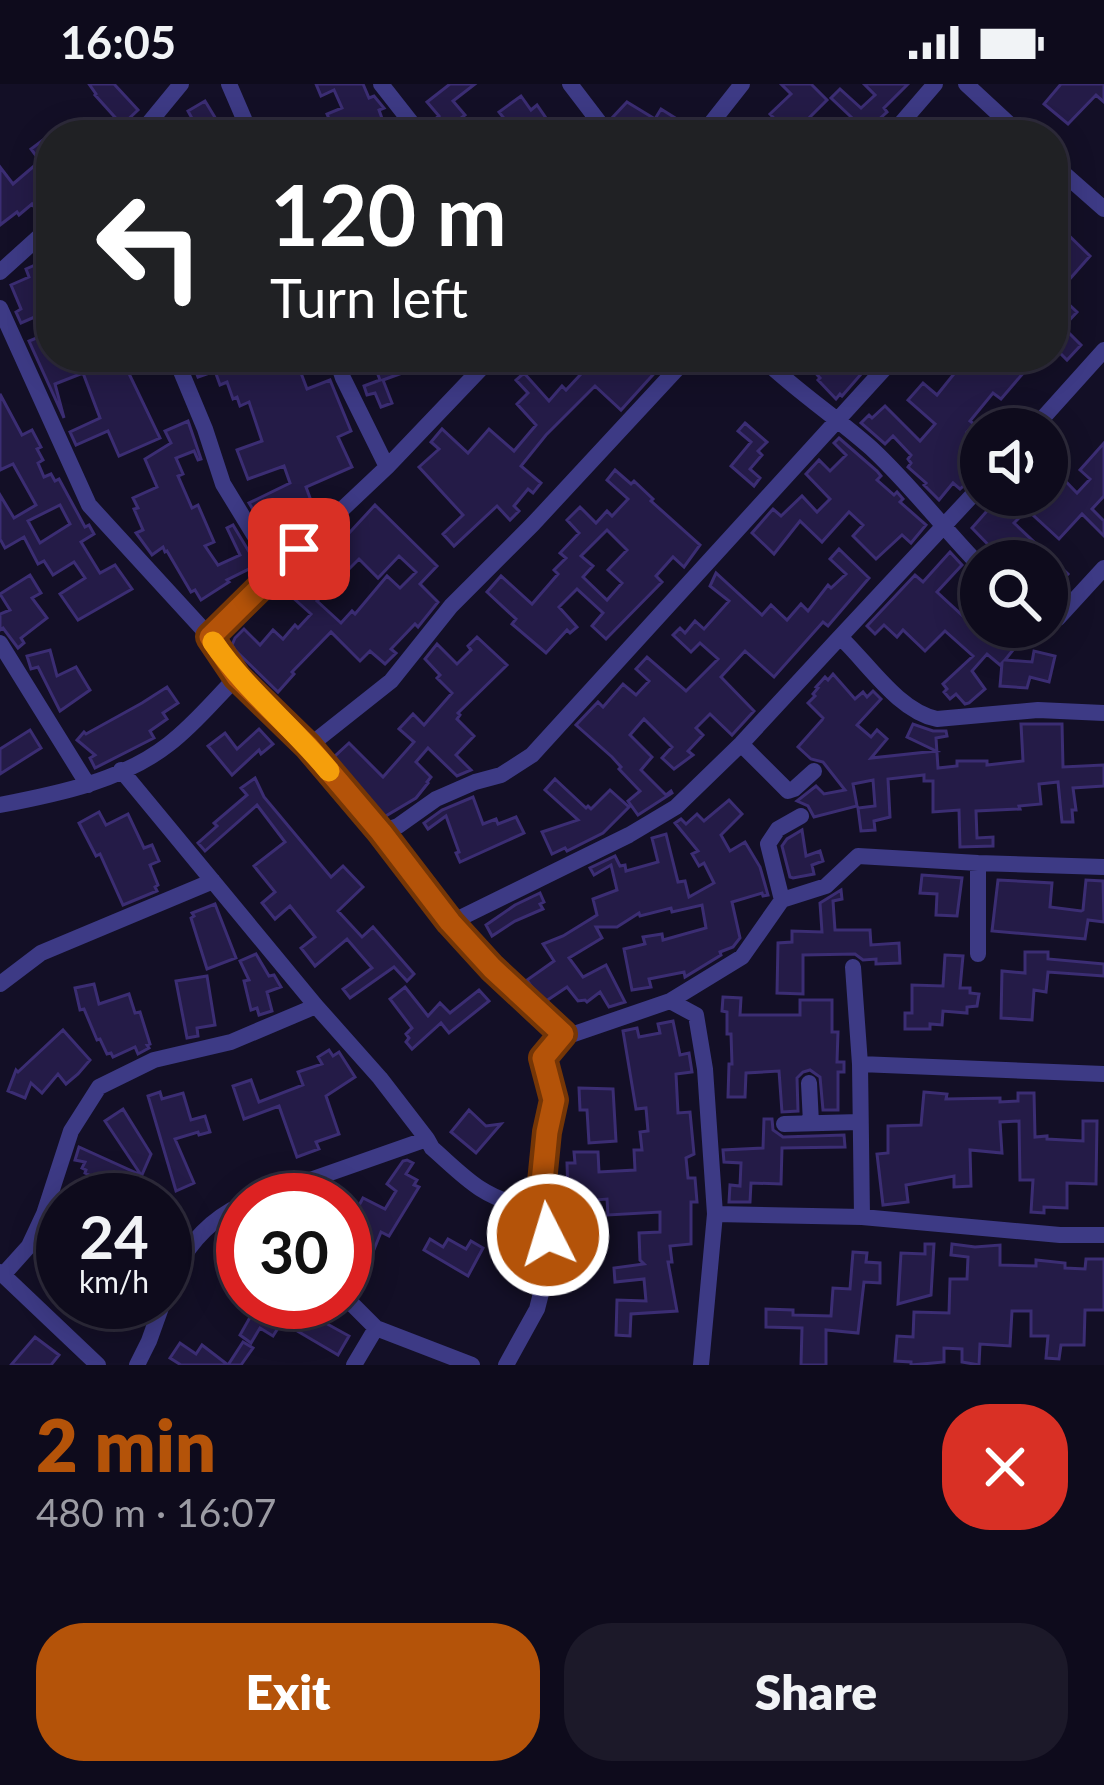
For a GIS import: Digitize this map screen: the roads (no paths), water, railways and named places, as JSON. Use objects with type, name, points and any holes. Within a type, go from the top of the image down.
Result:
[{"type":"street","points":[[151,120],[181,84]]},
{"type":"street","points":[[229,84],[245,120]]},
{"type":"street","points":[[381,84],[409,120]]},
{"type":"street","points":[[570,84],[598,120]]},
{"type":"street","points":[[714,120],[742,84]]},
{"type":"street","points":[[904,120],[935,84]]},
{"type":"street","points":[[966,84],[1005,120]]},
{"type":"street","points":[[1068,183],[1104,209]]},
{"type":"street","points":[[0,272],[36,240]]},
{"type":"street","points":[[0,308],[89,505],[210,637],[237,677],[308,746],[450,922],[563,1034],[670,1000],[742,958],[782,900],[826,886],[858,856],[1104,867]]},
{"type":"street","points":[[1052,408],[1104,350]]},
{"type":"street","points":[[181,372],[223,484],[276,571]]},
{"type":"street","points":[[342,372],[387,467]]},
{"type":"street","points":[[210,637],[387,467],[478,372]]},
{"type":"street","points":[[308,746],[391,681],[451,606],[674,372]]},
{"type":"street","points":[[779,372],[900,476],[960,546]]},
{"type":"street","points":[[380,832],[398,826],[436,800],[501,775],[532,755],[881,372]]},
{"type":"street","points":[[450,922],[676,807],[960,510]]},
{"type":"street","points":[[1068,607],[1104,568]]},
{"type":"street","points":[[840,637],[923,716],[937,719],[1038,710],[1104,713]]},
{"type":"street","points":[[0,643],[88,785]]},
{"type":"street","points":[[1,804],[88,785],[121,770],[170,743],[237,677]]},
{"type":"street","points":[[741,744],[788,791],[814,771]]},
{"type":"street","points":[[121,770],[380,1078],[432,1148],[484,1194],[508,1203],[524,1207],[542,1182]]},
{"type":"street","points":[[782,900],[768,844],[778,829],[801,816]]},
{"type":"street","points":[[978,863],[978,953]]},
{"type":"street","points":[[0,984],[41,953],[213,881]]},
{"type":"street","points":[[853,967],[862,1217]]},
{"type":"street","points":[[670,1000],[696,1015],[705,1069],[715,1214],[701,1365]]},
{"type":"street","points":[[98,1365],[1,1273],[29,1246],[71,1131],[99,1087],[154,1060],[231,1042],[316,1006]]},
{"type":"street","points":[[506,1365],[543,1293],[547,1270],[542,1182],[554,1100],[543,1058],[563,1034]]},
{"type":"street","points":[[860,1064],[1104,1074]]},
{"type":"street","points":[[809,1083],[811,1123]]},
{"type":"street","points":[[784,1124],[860,1122]]},
{"type":"street","points":[[339,1173],[427,1139]]},
{"type":"street","points":[[715,1214],[862,1217],[1060,1235],[1104,1234]]},
{"type":"street","points":[[192,1245],[216,1221]]},
{"type":"street","points":[[372,1324],[472,1365]]},
{"type":"street","points":[[354,1365],[376,1328]]},
{"type":"street","points":[[137,1365],[153,1329]]}]
